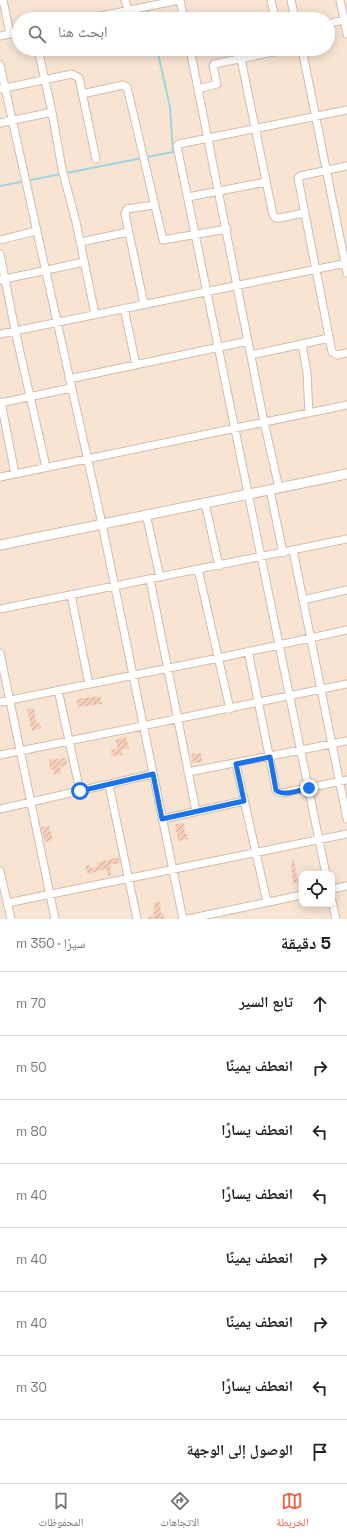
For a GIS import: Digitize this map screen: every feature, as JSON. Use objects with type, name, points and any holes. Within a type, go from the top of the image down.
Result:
[{"type":"street","points":[[0,36],[10,34],[3,0]]},
{"type":"street","points":[[125,0],[128,10]]},
{"type":"street","points":[[119,12],[180,0],[183,12]]},
{"type":"street","points":[[271,0],[274,12]]},
{"type":"street","points":[[292,0],[294,12]]},
{"type":"street","points":[[340,0],[346,20],[347,34]]},
{"type":"street","points":[[335,22],[346,20]]},
{"type":"street","points":[[40,56],[52,112],[62,169],[81,242],[96,314]]},
{"type":"street","points":[[191,56],[227,229],[264,422],[279,488]]},
{"type":"street","points":[[198,89],[217,84],[213,66],[214,64],[254,56]]},
{"type":"street","points":[[303,56],[325,170],[347,273]]},
{"type":"street","points":[[241,59],[273,215],[276,218],[304,213]]},
{"type":"street","points":[[0,65],[2,88],[12,120],[102,524],[182,916],[188,919],[299,896]]},
{"type":"street","points":[[2,88],[72,74],[79,78],[96,160]]},
{"type":"street","points":[[82,94],[123,85],[126,87],[163,240],[196,236],[227,229]]},
{"type":"street","points":[[325,871],[177,146],[179,144],[347,110]]},
{"type":"street","points":[[0,123],[52,112]]},
{"type":"street","points":[[347,166],[300,176],[298,178],[332,352],[337,355],[347,353]]},
{"type":"street","points":[[188,197],[266,182]]},
{"type":"street","points":[[144,304],[128,232],[125,211],[127,209],[154,205]]},
{"type":"street","points":[[0,240],[36,231]]},
{"type":"street","points":[[81,242],[128,232]]},
{"type":"street","points":[[0,254],[2,279],[46,467]]},
{"type":"street","points":[[2,279],[84,262]]},
{"type":"street","points":[[0,334],[346,264]]},
{"type":"street","points":[[124,308],[136,365]]},
{"type":"street","points":[[251,355],[330,338]]},
{"type":"street","points":[[69,379],[248,342]]},
{"type":"street","points":[[302,344],[307,373],[309,413]]},
{"type":"street","points":[[15,474],[1,403],[71,388]]},
{"type":"street","points":[[0,477],[347,406]]},
{"type":"street","points":[[0,545],[347,474]]},
{"type":"street","points":[[270,490],[283,552]]},
{"type":"street","points":[[205,503],[219,566]]},
{"type":"street","points":[[146,514],[160,577]]},
{"type":"street","points":[[0,609],[347,540]]},
{"type":"street","points":[[293,550],[347,819]]},
{"type":"street","points":[[198,569],[230,709]]},
{"type":"street","points":[[150,579],[196,811]]},
{"type":"street","points":[[303,600],[347,590]]},
{"type":"street","points":[[71,595],[89,684]]},
{"type":"street","points":[[0,702],[219,658],[347,630]]},
{"type":"street","points":[[248,651],[276,790],[283,793],[347,780]]},
{"type":"street","points":[[0,653],[55,919]]},
{"type":"street","points":[[0,755],[347,684]]},
{"type":"street","points":[[58,690],[80,791]]},
{"type":"street","points":[[188,772],[236,764],[347,741]]},
{"type":"street","points":[[236,764],[267,902]]},
{"type":"street","points":[[0,810],[153,774]]},
{"type":"street","points":[[109,785],[138,919]]},
{"type":"street","points":[[162,819],[244,801]]},
{"type":"street","points":[[7,903],[347,834]]},
{"type":"street","points":[[0,871],[10,919]]},
{"type":"street","points":[[335,888],[347,886]]},
{"type":"street","points":[[333,907],[336,919]]},
{"type":"shaded area","points":[[0,0],[347,0],[347,919],[0,919]]},
{"type":"building","points":[[100,696],[102,704],[78,707],[76,699]]},
{"type":"building","points":[[34,708],[36,724],[40,723],[41,728],[32,731],[27,709]]},
{"type":"building","points":[[126,737],[129,748],[121,750],[123,755],[112,756],[111,749],[118,749],[115,740]]},
{"type":"building","points":[[201,753],[202,762],[193,763],[191,754]]},
{"type":"building","points":[[66,758],[67,765],[60,767],[61,773],[54,774],[53,769],[50,770],[49,760]]},
{"type":"building","points":[[184,823],[185,834],[187,834],[188,839],[178,841],[175,824]]},
{"type":"building","points":[[49,826],[53,840],[45,842],[41,827]]},
{"type":"building","points":[[119,857],[120,863],[110,865],[111,876],[108,876],[106,869],[88,874],[85,866],[90,865],[91,868],[98,867],[97,863]]},
{"type":"building","points":[[294,860],[298,882],[293,883],[291,861]]},
{"type":"building","points":[[154,902],[160,902],[161,914],[163,913],[164,919],[148,919],[148,917],[154,916]]},
{"type":"waterway","points":[[148,8],[149,12]]},
{"type":"waterway","points":[[0,186],[173,152],[170,107],[159,56]]},
{"type":"route","points":[[80,791],[153,774],[162,819],[244,801],[236,764],[270,757],[276,790],[278,792],[283,793],[309,788]]}]
